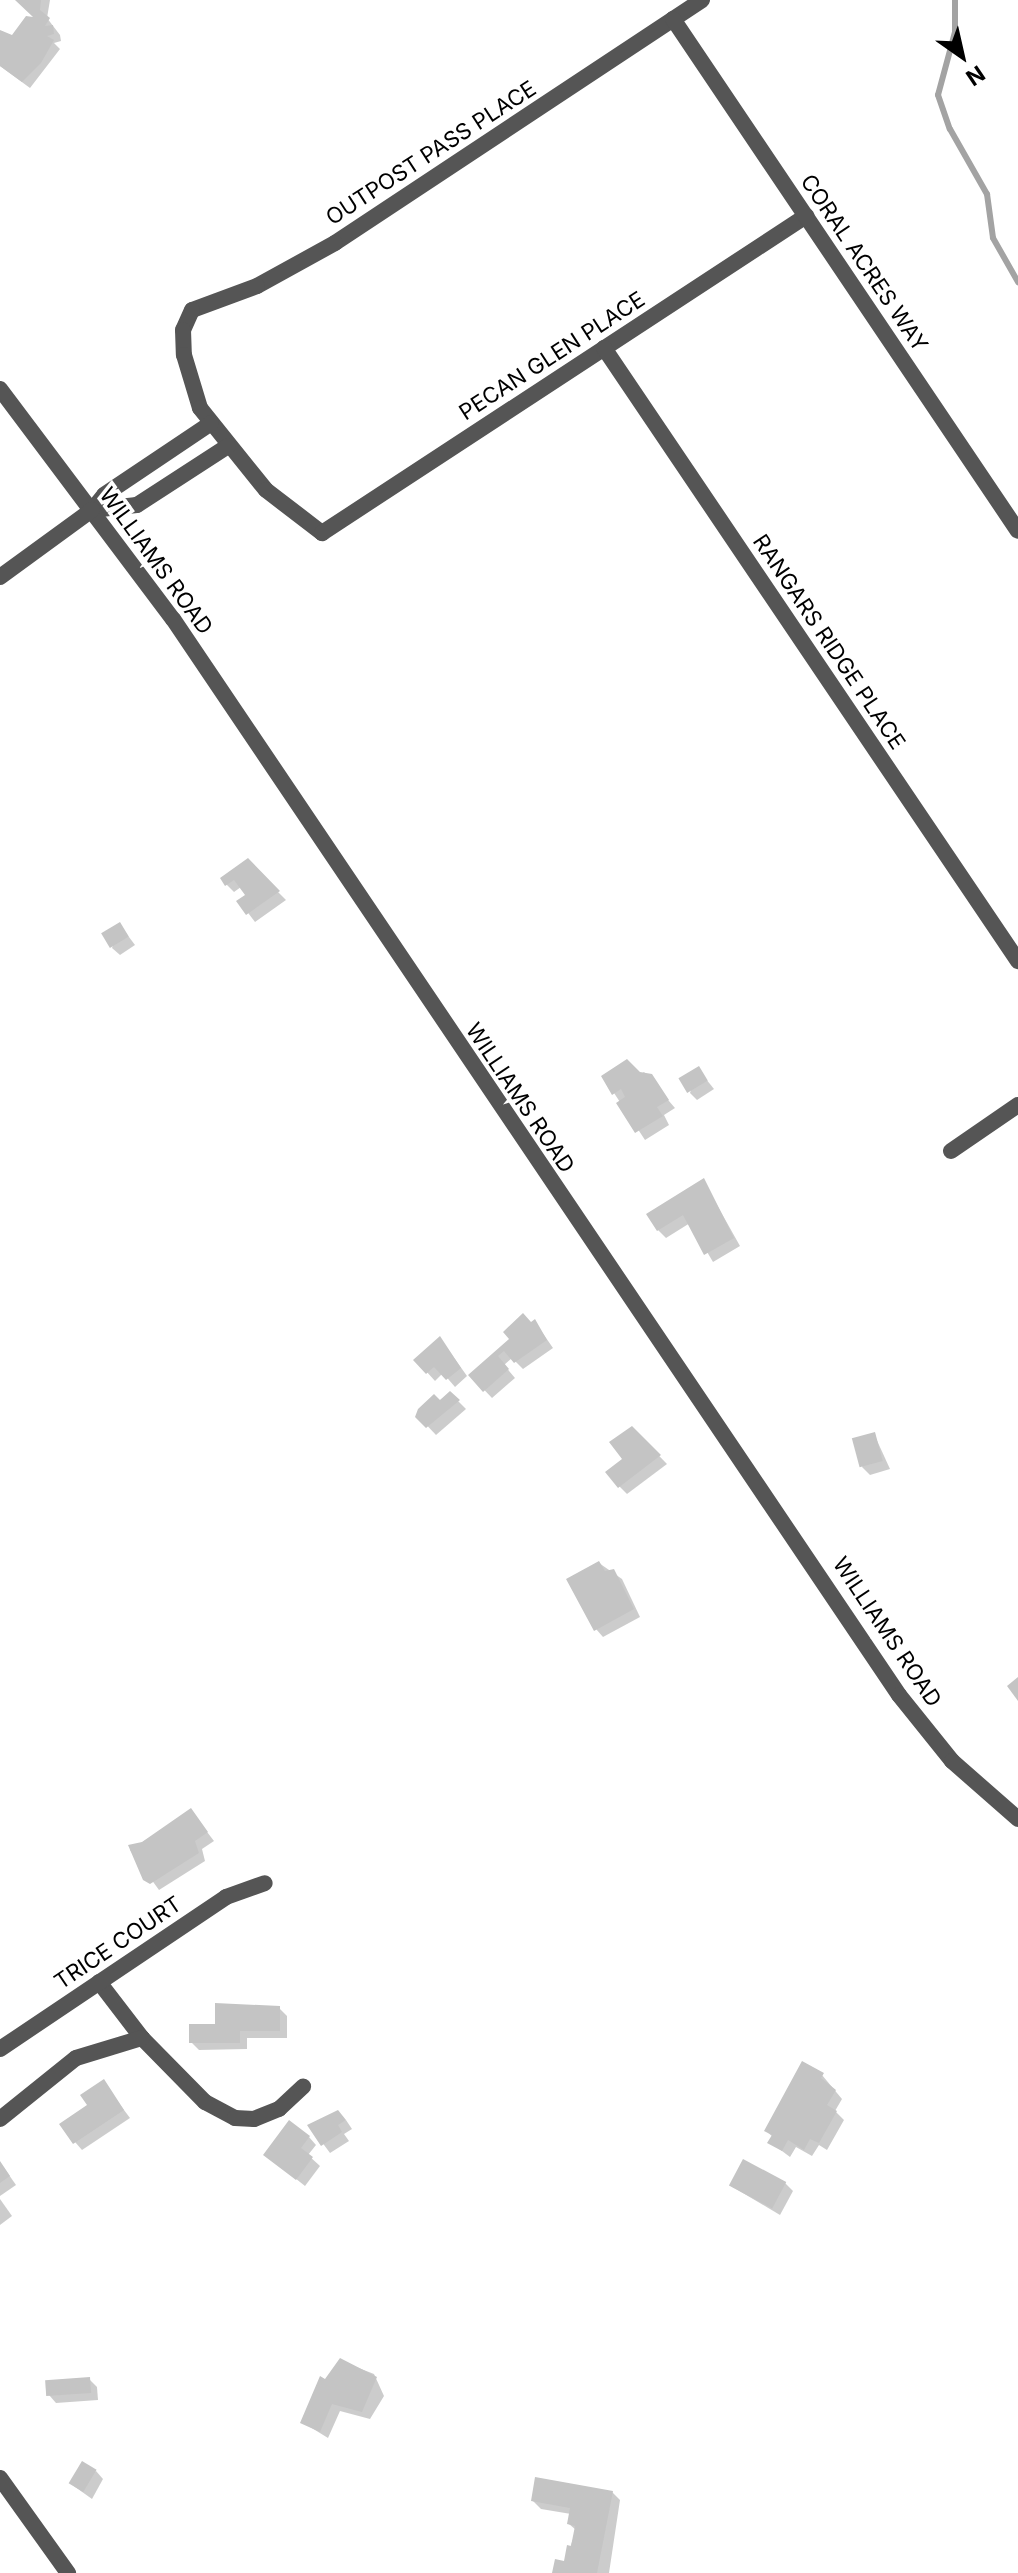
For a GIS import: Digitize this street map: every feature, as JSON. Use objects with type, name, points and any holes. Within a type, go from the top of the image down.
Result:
[{"type":"street","name":"OUTPOST PASS PLACE","points":[[211,423],[188,382],[183,330],[192,310],[257,286],[335,243],[702,0]]},
{"type":"street","name":"CORAL ACRES WAY","points":[[673,19],[1018,531]]},
{"type":"street","name":"PECAN GLEN PLACE","points":[[228,446],[266,490],[322,533],[806,216]]},
{"type":"street","name":"RANGARS RIDGE PLACE","points":[[604,348],[1018,961]]},
{"type":"street","name":"WILLIAMS ROAD","points":[[0,389],[173,619],[899,1695],[952,1761],[1018,1819]]},
{"type":"street","points":[[0,577],[92,510],[104,495],[211,423],[228,446],[137,505],[92,510]]},
{"type":"street","points":[[951,1151],[1018,1105]]},
{"type":"street","name":"TRICE COURT","points":[[0,2049],[226,1897],[265,1883]]},
{"type":"street","points":[[99,1982],[142,2038],[205,2102],[235,2118],[254,2119],[279,2109],[303,2087]]},
{"type":"street","points":[[0,2119],[76,2058],[142,2038]]},
{"type":"street","points":[[0,2478],[68,2573]]},
{"type":"building","points":[[15,0],[41,0],[40,10],[50,18],[45,26],[53,25],[54,34],[47,36],[54,40],[41,63],[22,82],[0,66],[0,30],[12,35],[26,16],[33,17]]},
{"type":"building","points":[[248,858],[280,891],[246,915],[236,901],[245,895],[234,880],[225,886],[220,878]]},
{"type":"building","points":[[120,922],[129,937],[110,948],[101,933]]},
{"type":"building","points":[[627,1059],[640,1072],[652,1074],[669,1100],[657,1107],[663,1116],[635,1133],[616,1103],[625,1097],[621,1089],[612,1095],[601,1076]]},
{"type":"building","points":[[699,1066],[708,1081],[687,1093],[678,1078]]},
{"type":"building","points":[[704,1178],[734,1238],[704,1255],[683,1215],[657,1231],[646,1214]]},
{"type":"building","points":[[523,1313],[531,1322],[535,1319],[547,1340],[514,1363],[504,1351],[498,1356],[509,1369],[483,1392],[468,1375],[509,1339],[503,1332]]},
{"type":"building","points":[[440,1336],[461,1368],[446,1380],[434,1367],[426,1374],[413,1360]]},
{"type":"building","points":[[450,1391],[460,1400],[426,1428],[415,1417],[418,1409],[434,1394],[440,1400]]},
{"type":"building","points":[[632,1426],[661,1455],[618,1488],[605,1472],[622,1459],[609,1442]]},
{"type":"building","points":[[875,1432],[883,1461],[860,1467],[852,1438]]},
{"type":"building","points":[[599,1561],[605,1571],[614,1569],[634,1609],[594,1631],[566,1579]]},
{"type":"building","points":[[1018,1677],[1018,1701],[1007,1686]]},
{"type":"building","points":[[191,1808],[208,1832],[195,1841],[199,1853],[150,1884],[143,1880],[128,1845],[142,1842]]},
{"type":"building","points":[[215,2003],[280,2006],[280,2031],[240,2031],[240,2043],[189,2043],[189,2024],[215,2024]]},
{"type":"building","points":[[802,2061],[824,2073],[821,2078],[836,2090],[827,2105],[837,2111],[819,2143],[810,2139],[804,2150],[788,2140],[782,2151],[767,2143],[772,2135],[764,2131]]},
{"type":"building","points":[[104,2079],[124,2110],[73,2144],[59,2124],[87,2105],[80,2095]]},
{"type":"building","points":[[338,2110],[346,2120],[338,2125],[342,2132],[321,2146],[307,2125]]},
{"type":"building","points":[[289,2120],[310,2136],[301,2148],[313,2157],[296,2180],[263,2155]]},
{"type":"building","points":[[743,2159],[786,2182],[772,2208],[729,2185]]},
{"type":"building","points":[[0,2161],[10,2176],[0,2183]]},
{"type":"building","points":[[340,2358],[377,2377],[362,2412],[332,2404],[320,2432],[300,2423],[320,2376],[325,2379]]},
{"type":"building","points":[[90,2377],[91,2393],[46,2396],[45,2380]]},
{"type":"building","points":[[82,2461],[97,2470],[83,2492],[69,2483]]},
{"type":"building","points":[[535,2477],[613,2491],[597,2573],[552,2573],[555,2559],[564,2561],[575,2526],[567,2524],[570,2508],[531,2501]]},
{"type":"waterway","points":[[955,0],[955,32],[938,95],[950,129],[987,194],[993,238],[1018,282]]}]
